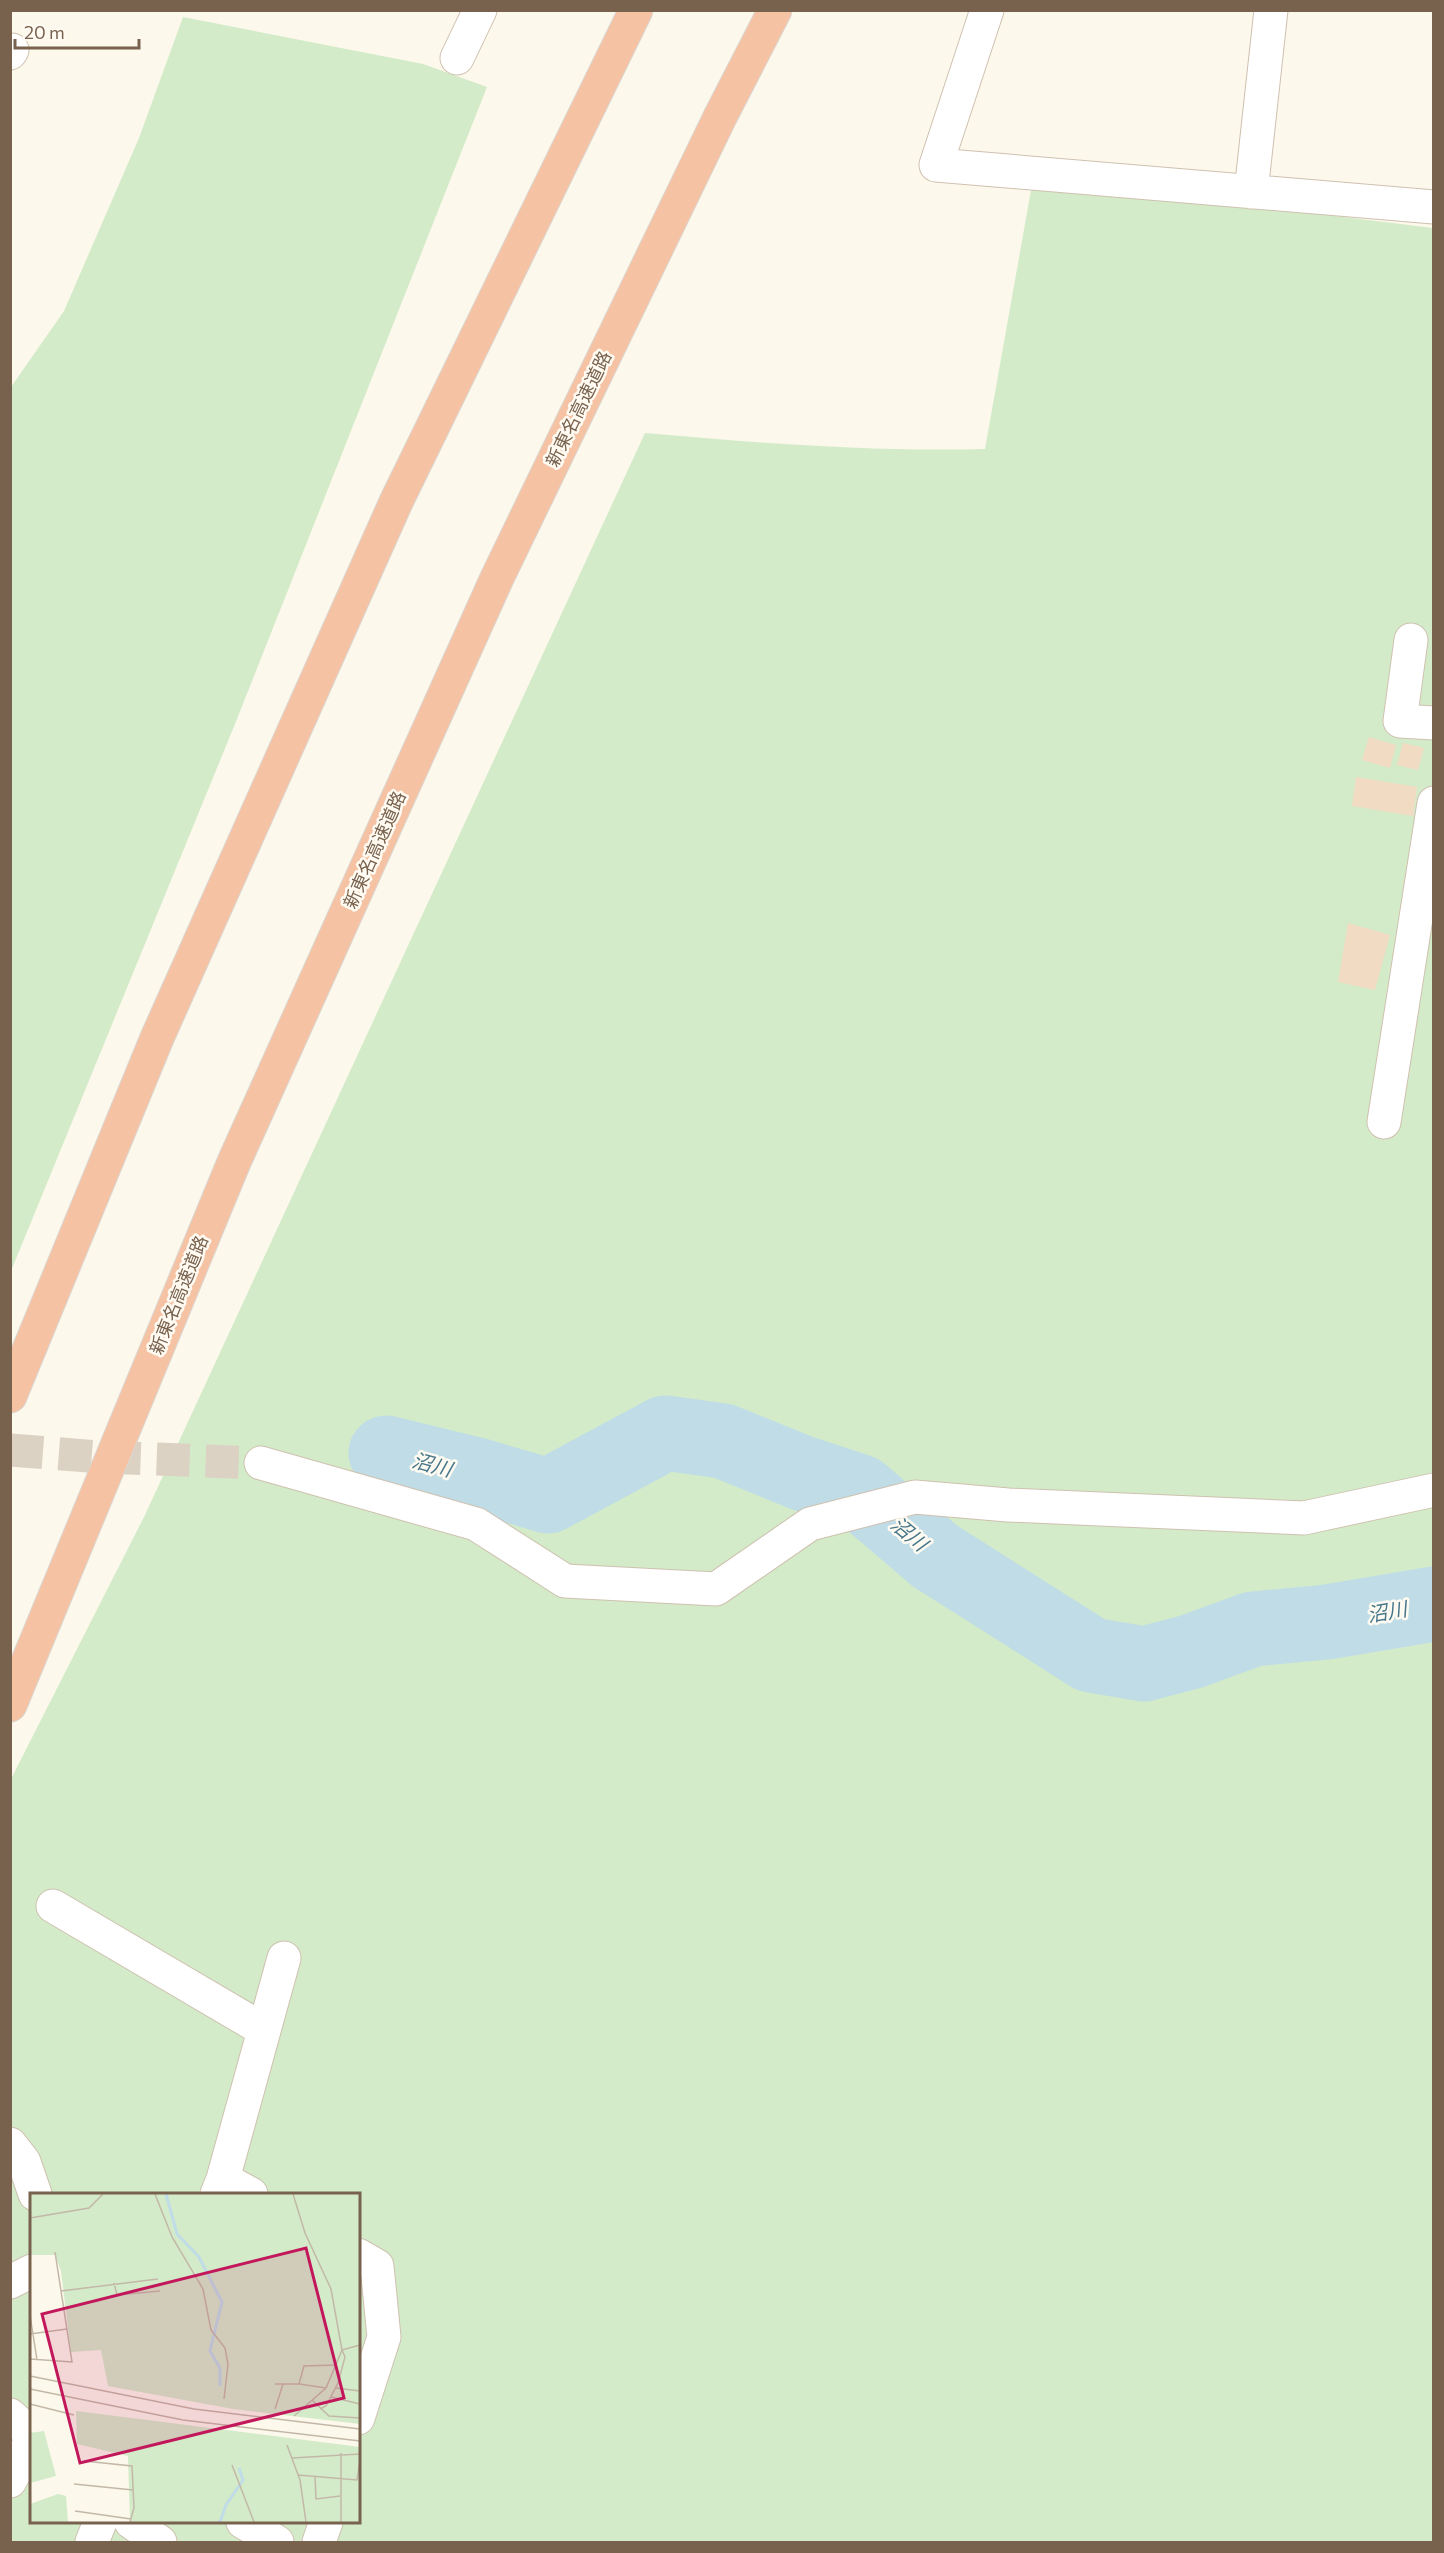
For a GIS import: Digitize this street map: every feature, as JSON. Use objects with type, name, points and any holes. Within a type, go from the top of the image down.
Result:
[{"type":"highway","points":[[10,1396],[157,1038],[396,502],[636,10]]},
{"type":"highway","name":"新東名高速道路","points":[[10,1705],[234,1162],[434,718],[503,567],[720,117],[775,10]]},
{"type":"street","points":[[457,58],[480,10]]},
{"type":"street","points":[[987,10],[936,165],[1434,207]]},
{"type":"street","points":[[1251,192],[1271,10]]},
{"type":"street","points":[[1411,640],[1400,721],[1434,723]]},
{"type":"street","points":[[1384,1122],[1434,803]]},
{"type":"street","points":[[261,1463],[476,1524],[565,1581],[716,1588],[810,1524],[915,1497],[1008,1504],[1304,1518],[1434,1490]]},
{"type":"street","points":[[53,1906],[264,2030]]},
{"type":"street","points":[[247,2193],[220,2187],[284,1958]]},
{"type":"street","points":[[10,2144],[24,2162],[35,2193]]},
{"type":"street","points":[[360,2256],[377,2266],[384,2337],[360,2412]]},
{"type":"street","points":[[10,2282],[30,2272]]},
{"type":"street","points":[[10,2415],[30,2435]]},
{"type":"street","points":[[10,2481],[30,2441]]},
{"type":"street","points":[[92,2542],[100,2523]]},
{"type":"street","points":[[132,2523],[160,2542]]},
{"type":"street","points":[[245,2523],[277,2542]]},
{"type":"street","points":[[319,2542],[326,2523]]},
{"type":"green space","points":[[183,17],[423,64],[487,87],[235,724],[11,1271],[11,387],[64,311],[139,138]]},
{"type":"green space","points":[[1033,179],[1433,228],[1433,2542],[11,2542],[11,1779],[144,1517],[645,433],[857,448],[985,449]]},
{"type":"building","points":[[1369,737],[1396,745],[1390,768],[1362,760]]},
{"type":"building","points":[[1403,743],[1424,748],[1418,770],[1397,765]]},
{"type":"building","points":[[1356,777],[1417,787],[1413,816],[1352,806]]},
{"type":"building","points":[[1348,923],[1390,935],[1375,990],[1338,982]]},
{"type":"waterway","name":"沼川","points":[[386,1453],[480,1476],[548,1496],[665,1433],[723,1441],[802,1473],[860,1492],[935,1556],[1091,1655],[1144,1664],[1190,1652],[1253,1629],[1327,1622],[1434,1604]]},
{"type":"tunnel","points":[[10,1450],[100,1457],[261,1463]]}]
